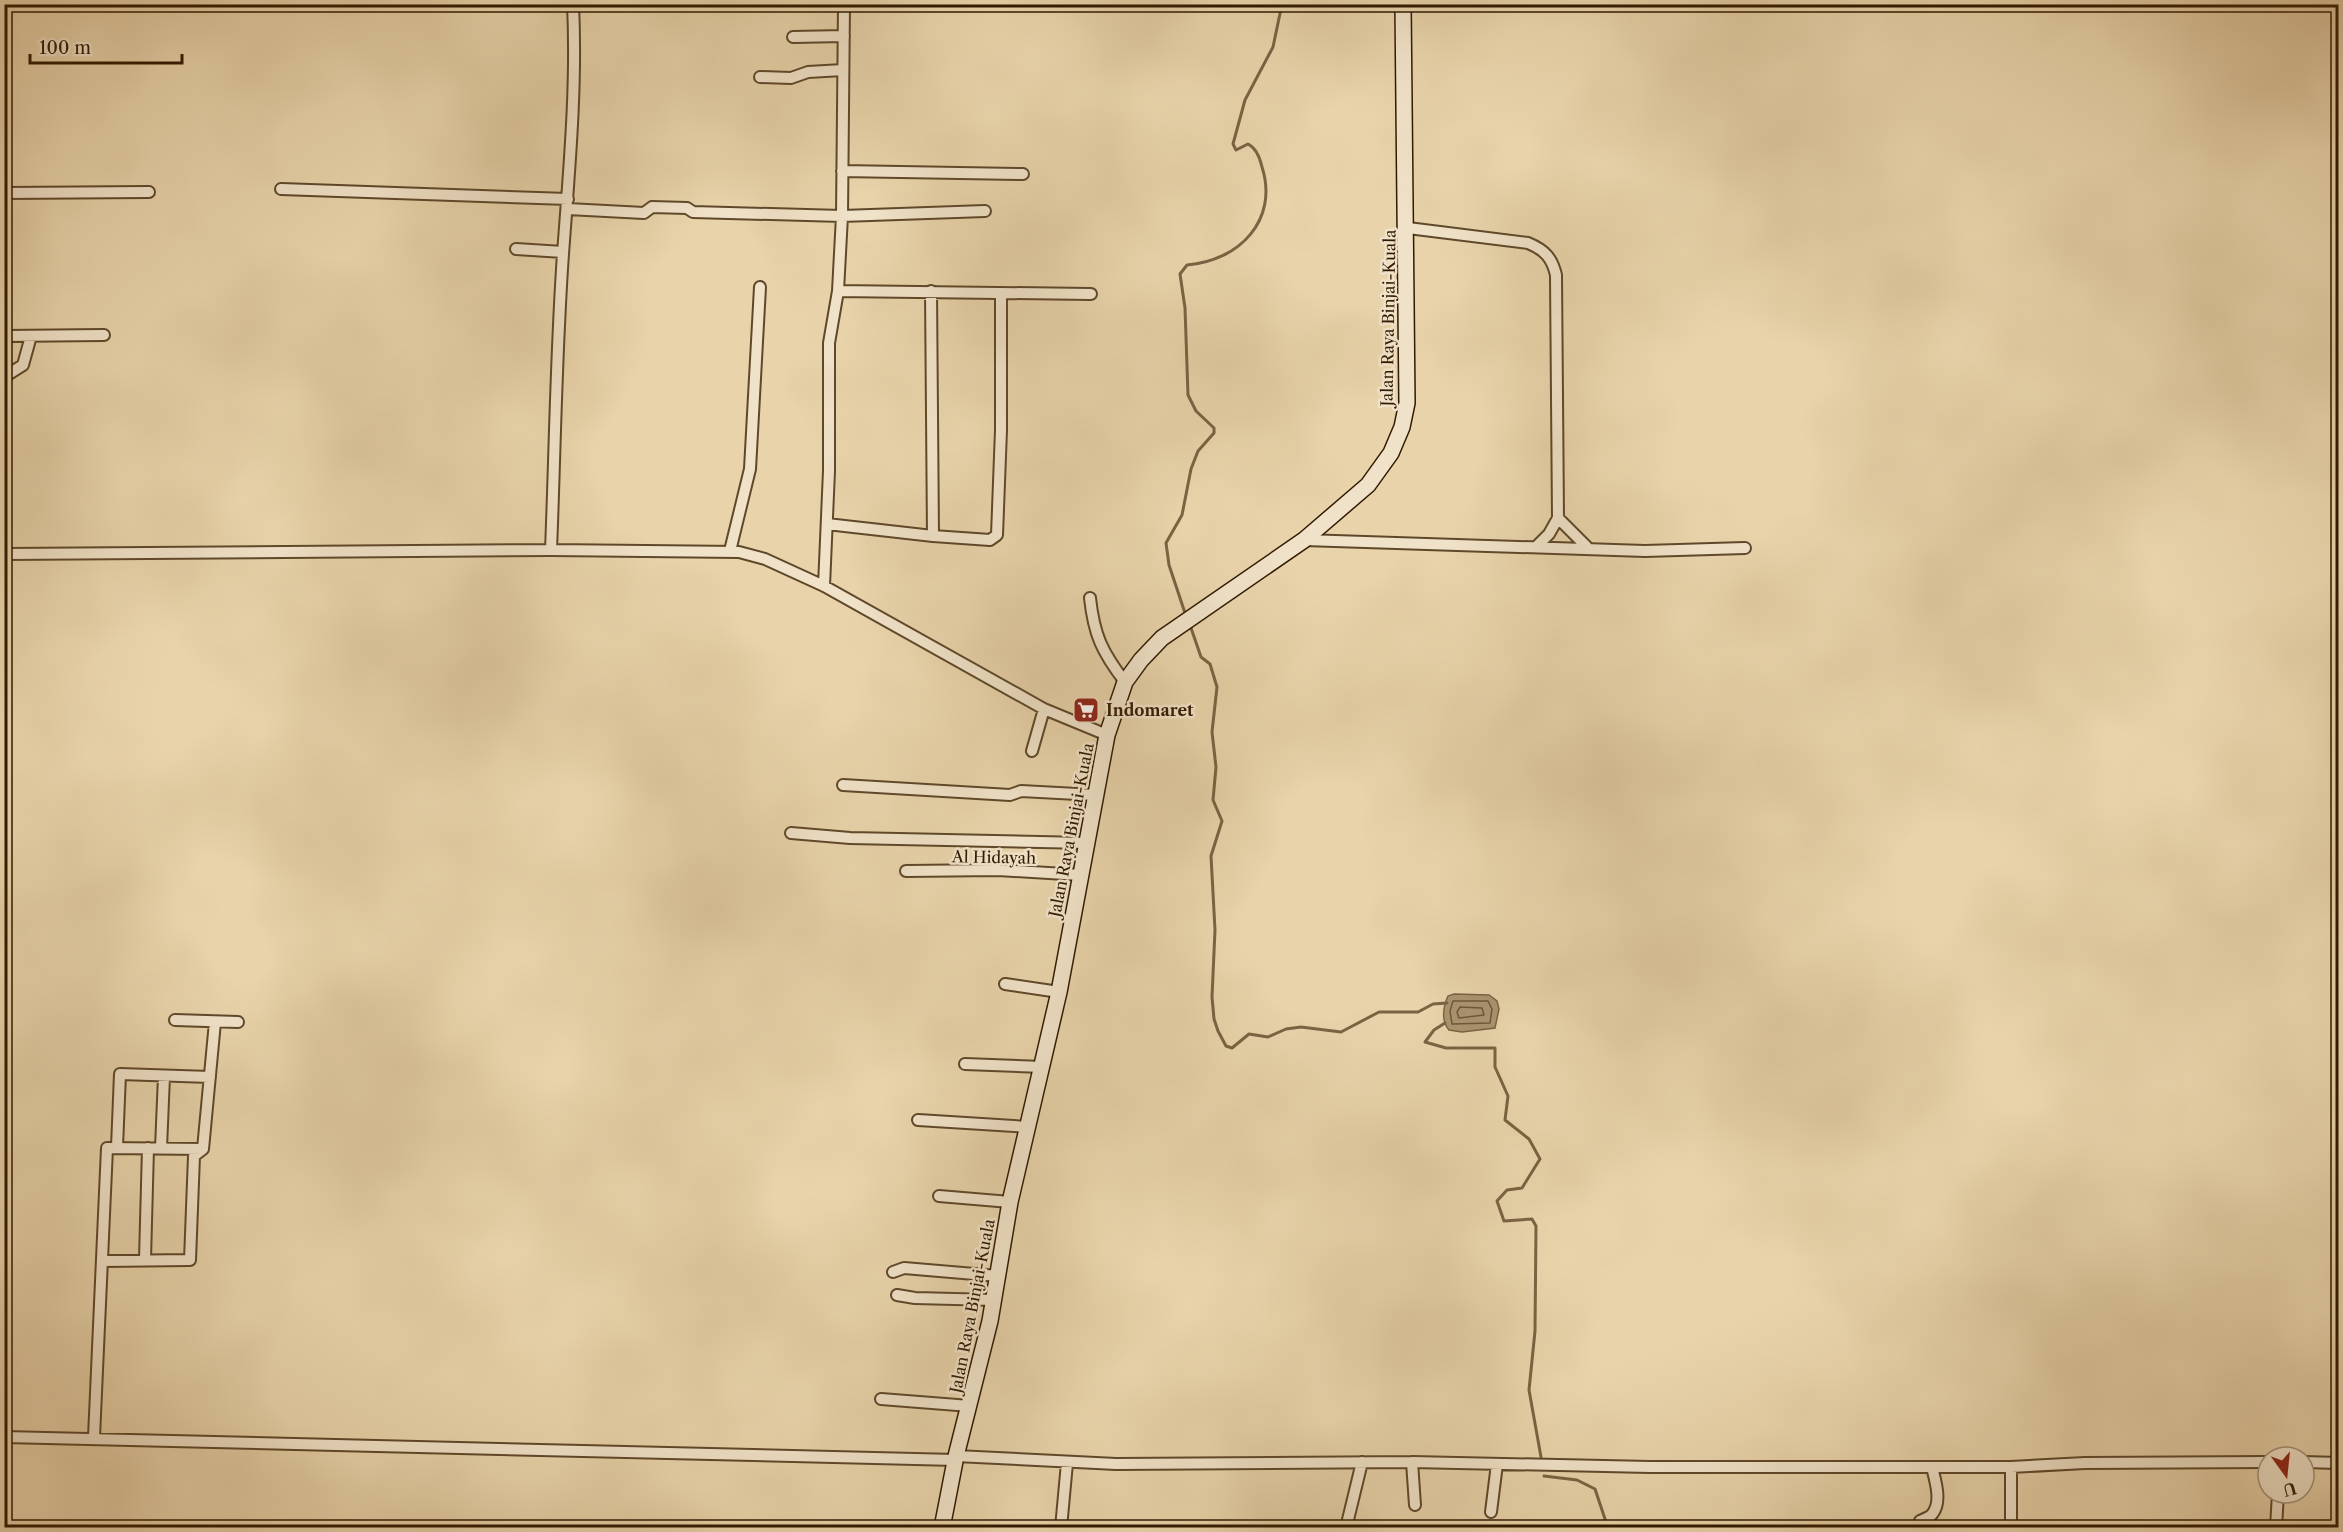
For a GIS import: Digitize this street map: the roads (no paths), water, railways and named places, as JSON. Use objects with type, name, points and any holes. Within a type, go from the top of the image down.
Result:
[{"type":"main road","name":"Jalan Raya Binjai-Kuala","points":[[942,1527],[994,1300],[1010,1202],[1059,993],[1107,735],[1125,682],[1141,660],[1162,638],[1304,540],[1368,485],[1391,453],[1402,427],[1407,403],[1408,228],[1404,4]]},
{"type":"street","points":[[551,549],[552,462],[563,252],[568,204],[575,37],[573,4]]},
{"type":"street","points":[[824,586],[829,343],[838,291],[842,216],[844,4]]},
{"type":"street","points":[[793,37],[844,36]]},
{"type":"street","points":[[760,77],[791,78],[808,72],[843,70]]},
{"type":"street","points":[[842,171],[1023,174]]},
{"type":"street","points":[[281,189],[568,204],[644,213],[652,207],[687,208],[693,212],[842,216],[986,212]]},
{"type":"street","points":[[4,193],[149,192]]},
{"type":"street","points":[[1408,228],[1528,243],[1540,248],[1552,260],[1556,275],[1558,518],[1549,534],[1537,546]]},
{"type":"street","points":[[516,249],[563,252]]},
{"type":"street","points":[[730,551],[750,469],[760,287]]},
{"type":"street","points":[[838,291],[1091,294]]},
{"type":"street","points":[[931,291],[933,536]]},
{"type":"street","points":[[827,524],[990,540],[997,535],[1001,430],[1001,294]]},
{"type":"street","points":[[4,336],[104,335]]},
{"type":"street","points":[[4,377],[23,365],[31,336]]},
{"type":"street","points":[[1558,518],[1587,547]]},
{"type":"street","points":[[1304,540],[1645,550],[1745,548]]},
{"type":"street","points":[[4,554],[551,549],[730,551],[765,559],[824,586],[1044,709],[1107,735]]},
{"type":"street","points":[[1090,598],[1093,626],[1098,640],[1125,682]]},
{"type":"street","points":[[1032,751],[1044,709]]},
{"type":"street","points":[[843,785],[1010,795],[1022,791],[1096,795]]},
{"type":"street","points":[[791,833],[850,838],[1087,843]]},
{"type":"street","name":"Al Hidayah","points":[[906,871],[998,870],[1081,875]]},
{"type":"street","points":[[1005,984],[1059,993]]},
{"type":"street","points":[[175,1020],[238,1022]]},
{"type":"street","points":[[102,1261],[190,1260],[194,1156],[203,1149],[215,1022]]},
{"type":"street","points":[[965,1064],[1043,1067]]},
{"type":"street","points":[[117,1147],[120,1074],[210,1077]]},
{"type":"street","points":[[161,1148],[164,1076]]},
{"type":"street","points":[[918,1120],[1029,1127]]},
{"type":"street","points":[[94,1437],[107,1148],[203,1149]]},
{"type":"street","points":[[145,1259],[148,1148]]},
{"type":"street","points":[[939,1196],[1010,1202]]},
{"type":"street","points":[[893,1272],[904,1268],[998,1276]]},
{"type":"street","points":[[897,1295],[915,1298],[994,1300]]},
{"type":"street","points":[[881,1399],[970,1406]]},
{"type":"street","points":[[4,1437],[94,1437],[788,1458],[956,1458],[1067,1463],[1412,1462],[2011,1467],[2085,1463],[2256,1462]]},
{"type":"street","points":[[1346,1527],[1362,1462]]},
{"type":"street","points":[[1412,1462],[1414,1506]]},
{"type":"street","points":[[2316,1462],[2338,1463]]},
{"type":"street","points":[[1061,1527],[1067,1463]]},
{"type":"street","points":[[1491,1512],[1497,1464]]},
{"type":"street","points":[[1918,1527],[1920,1521],[1931,1516],[1935,1509],[1937,1493],[1932,1467]]},
{"type":"street","points":[[2011,1467],[2011,1527]]},
{"type":"street","points":[[2276,1527],[2277,1505]]},
{"type":"water","points":[[1454,994],[1489,995],[1497,1001],[1499,1009],[1495,1028],[1462,1032],[1449,1030],[1444,1018],[1444,1009],[1448,996]]},
{"type":"waterway","points":[[1186,616],[1169,565],[1166,543],[1182,515],[1191,469],[1198,451],[1214,433],[1214,428],[1196,411],[1188,395],[1185,308],[1180,274],[1187,265],[1206,262],[1238,246],[1259,220],[1265,204],[1266,186],[1260,160],[1248,144],[1236,150],[1233,144],[1245,100],[1273,47],[1282,4]]},
{"type":"waterway","points":[[1190,625],[1201,657],[1210,664],[1217,687],[1212,732],[1216,767],[1213,800],[1222,821],[1211,856],[1215,930],[1212,997],[1214,1019],[1226,1046],[1232,1048],[1249,1034],[1268,1037],[1286,1029],[1301,1027],[1341,1032],[1379,1012],[1418,1012],[1433,1004],[1447,1003]]},
{"type":"waterway","points":[[1445,1023],[1434,1030],[1425,1042],[1446,1048],[1495,1048],[1495,1067],[1508,1096],[1505,1120],[1529,1139],[1540,1159],[1522,1188],[1507,1190],[1497,1201],[1504,1221],[1532,1219],[1536,1226],[1535,1331],[1529,1390],[1541,1457]]},
{"type":"waterway","points":[[1544,1476],[1577,1480],[1595,1489],[1608,1528]]},
{"type":"place","name":"Indomaret","points":[[1086,710]]}]
